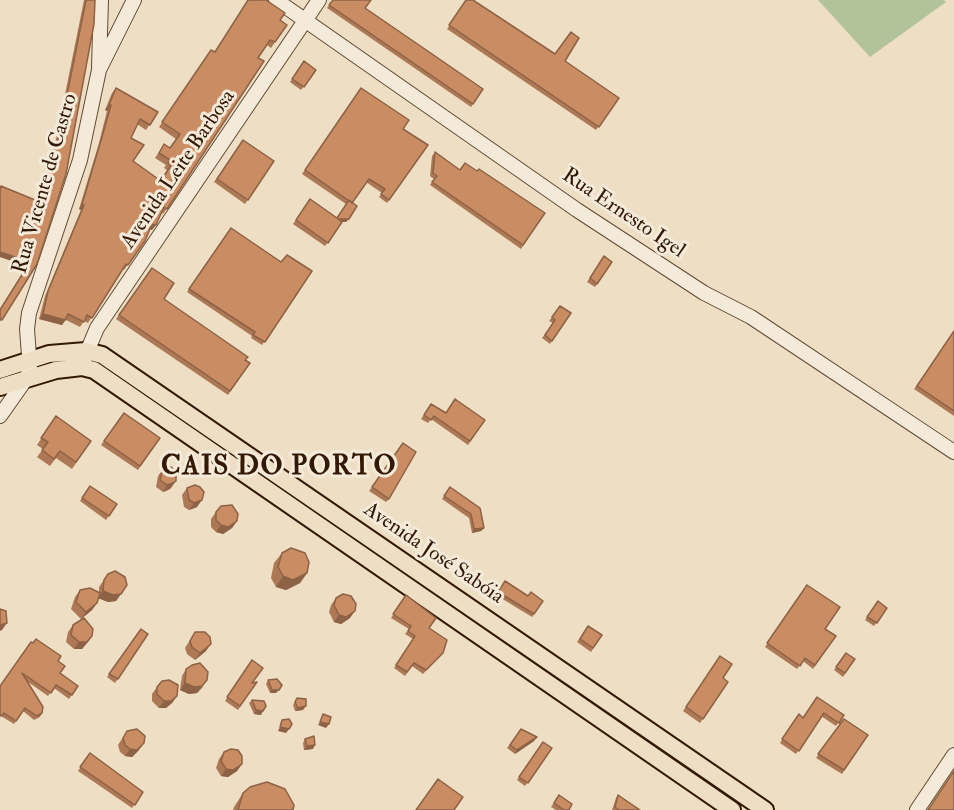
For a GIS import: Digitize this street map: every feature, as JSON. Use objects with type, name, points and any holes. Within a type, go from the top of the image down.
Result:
[{"type":"main road","name":"Avenida José Sabóia","points":[[0,370],[49,354],[84,359],[102,355],[765,810]]},
{"type":"main road","name":"Avenida José Sabóia","points":[[84,359],[94,370],[129,391],[732,810]]},
{"type":"main road","points":[[0,387],[84,359]]},
{"type":"street","name":"Rua Vicente de Castro","points":[[26,379],[30,359],[27,329],[29,313],[80,160],[99,70],[98,19],[101,0]]},
{"type":"street","name":"Rua Vicente de Castro","points":[[99,70],[134,0]]},
{"type":"street","name":"Rua Ernesto Igel","points":[[276,0],[577,210],[704,293],[752,316],[954,452]]},
{"type":"street","name":"Avenida Leite Barbosa","points":[[84,359],[98,328],[319,0]]},
{"type":"street","points":[[0,416],[26,379]]},
{"type":"street","points":[[917,810],[954,755]]},
{"type":"green space","points":[[818,0],[944,0],[946,2],[870,57]]},
{"type":"building","points":[[86,0],[95,0],[94,24],[66,174],[37,264],[2,320],[0,310],[30,262],[0,252],[0,189],[1,186],[40,202],[59,135]]},
{"type":"building","points":[[248,0],[266,0],[285,13],[280,20],[287,25],[275,42],[270,40],[258,58],[264,61],[167,209],[164,207],[156,225],[152,224],[145,241],[128,265],[126,264],[92,318],[87,315],[84,322],[68,314],[65,320],[43,314],[48,291],[84,205],[82,204],[111,105],[109,105],[116,88],[158,112],[150,125],[140,119],[131,138],[144,145],[133,161],[161,181],[171,165],[168,163],[170,160],[159,153],[164,144],[170,148],[180,134],[162,122],[211,50],[215,52]]},
{"type":"building","points":[[333,0],[371,0],[365,8],[483,89],[473,104],[329,5]]},
{"type":"building","points":[[466,0],[473,0],[555,54],[571,32],[579,38],[565,61],[619,98],[599,127],[449,25]]},
{"type":"building","points":[[304,61],[316,70],[304,87],[292,79]]},
{"type":"building","points":[[361,88],[409,120],[403,129],[428,145],[389,200],[381,194],[385,189],[369,179],[352,203],[305,170]]},
{"type":"building","points":[[243,140],[274,161],[248,200],[217,179]]},
{"type":"building","points":[[435,152],[460,170],[465,163],[477,171],[479,169],[545,213],[523,245],[432,182],[437,176],[433,173]]},
{"type":"building","points":[[310,199],[337,218],[349,200],[357,206],[349,219],[338,219],[342,222],[328,243],[296,220]]},
{"type":"building","points":[[231,228],[281,262],[287,255],[312,271],[265,342],[253,335],[255,332],[189,289]]},
{"type":"building","points":[[604,256],[612,262],[597,284],[590,278]]},
{"type":"building","points":[[152,268],[174,283],[164,299],[248,357],[245,360],[250,363],[230,391],[119,315]]},
{"type":"building","points":[[560,306],[571,313],[552,341],[545,335],[555,320],[552,317]]},
{"type":"building","points":[[954,331],[954,411],[917,386]]},
{"type":"building","points":[[455,399],[485,420],[470,441],[434,416],[431,420],[424,415],[431,404],[446,413]]},
{"type":"building","points":[[124,413],[160,438],[140,466],[104,441]]},
{"type":"building","points":[[56,416],[91,441],[76,462],[60,451],[54,459],[42,450],[48,442],[41,438]]},
{"type":"building","points":[[403,443],[416,452],[389,499],[372,487]]},
{"type":"building","points":[[171,467],[176,471],[176,481],[167,485],[160,480],[163,469]]},
{"type":"building","points":[[195,485],[204,492],[202,500],[194,503],[189,500],[187,488]]},
{"type":"building","points":[[90,486],[117,504],[109,516],[82,498]]},
{"type":"building","points":[[450,487],[480,508],[484,528],[474,529],[471,514],[444,496]]},
{"type":"building","points":[[232,505],[238,514],[237,521],[228,527],[221,525],[216,520],[216,512],[221,506]]},
{"type":"building","points":[[291,548],[305,553],[309,562],[307,573],[293,580],[283,576],[278,567],[282,553]]},
{"type":"building","points":[[115,571],[125,577],[127,585],[121,594],[113,595],[103,591],[104,580],[108,574]]},
{"type":"building","points":[[505,581],[528,596],[531,592],[543,601],[534,614],[498,592]]},
{"type":"building","points":[[807,585],[840,607],[825,629],[836,636],[815,665],[805,658],[800,666],[767,643]]},
{"type":"building","points":[[90,588],[100,593],[97,603],[86,612],[76,602],[80,590]]},
{"type":"building","points":[[343,594],[351,596],[356,604],[355,611],[346,617],[339,615],[334,605],[336,598]]},
{"type":"building","points":[[406,595],[436,618],[429,628],[447,640],[443,653],[426,670],[414,663],[407,672],[396,665],[415,636],[408,631],[411,626],[393,614]]},
{"type":"building","points":[[878,601],[887,608],[877,623],[867,617]]},
{"type":"building","points":[[0,609],[6,611],[7,623],[0,625]]},
{"type":"building","points":[[84,618],[93,629],[92,636],[87,642],[79,642],[71,635],[73,625]]},
{"type":"building","points":[[588,626],[602,635],[593,648],[580,639]]},
{"type":"building","points":[[141,629],[148,634],[118,679],[109,674]]},
{"type":"building","points":[[195,632],[205,632],[210,637],[211,644],[200,653],[192,647],[190,641]]},
{"type":"building","points":[[36,639],[61,656],[58,661],[65,666],[60,673],[78,686],[72,695],[56,685],[51,693],[22,673],[43,707],[42,713],[37,716],[25,708],[16,721],[4,713],[2,716],[0,714],[0,686],[31,642],[33,643]]},
{"type":"building","points":[[846,653],[855,659],[845,673],[836,667]]},
{"type":"building","points":[[720,656],[732,664],[723,678],[728,682],[703,719],[686,707]]},
{"type":"building","points":[[252,660],[263,668],[252,683],[257,682],[240,706],[227,697]]},
{"type":"building","points":[[200,663],[208,672],[207,680],[202,686],[194,687],[185,683],[186,669]]},
{"type":"building","points":[[277,679],[282,685],[279,690],[272,690],[268,680]]},
{"type":"building","points":[[169,680],[178,685],[177,696],[171,701],[164,701],[157,694],[157,687],[162,681]]},
{"type":"building","points":[[817,697],[844,715],[839,723],[824,713],[799,751],[782,739],[799,714],[803,718]]},
{"type":"building","points":[[297,698],[306,699],[306,706],[298,708],[295,702]]},
{"type":"building","points":[[252,700],[264,701],[266,706],[263,711],[256,710]]},
{"type":"building","points":[[323,714],[331,717],[329,724],[320,722]]},
{"type":"building","points":[[289,719],[292,724],[289,729],[280,727],[282,720]]},
{"type":"building","points":[[844,719],[868,735],[844,770],[818,754]]},
{"type":"building","points":[[137,729],[145,736],[144,743],[137,750],[130,749],[125,745],[123,738],[127,731]]},
{"type":"building","points":[[521,729],[537,737],[517,750],[510,745]]},
{"type":"building","points":[[314,736],[315,745],[307,746],[305,739]]},
{"type":"building","points":[[543,742],[552,748],[528,783],[519,777]]},
{"type":"building","points":[[231,749],[238,750],[242,756],[242,764],[233,770],[226,769],[221,761],[224,752]]},
{"type":"building","points":[[90,753],[143,792],[135,805],[80,767]]},
{"type":"building","points":[[954,771],[954,810],[928,810]]},
{"type":"building","points":[[438,779],[463,797],[454,810],[416,810]]},
{"type":"building","points":[[267,782],[285,789],[294,805],[293,810],[238,810],[243,793],[250,787]]},
{"type":"building","points":[[559,795],[572,804],[569,810],[564,810],[554,803]]},
{"type":"building","points":[[618,795],[640,810],[619,810],[615,807]]},
{"type":"district","name":"CAIS DO PORTO","points":[[279,468]]}]
